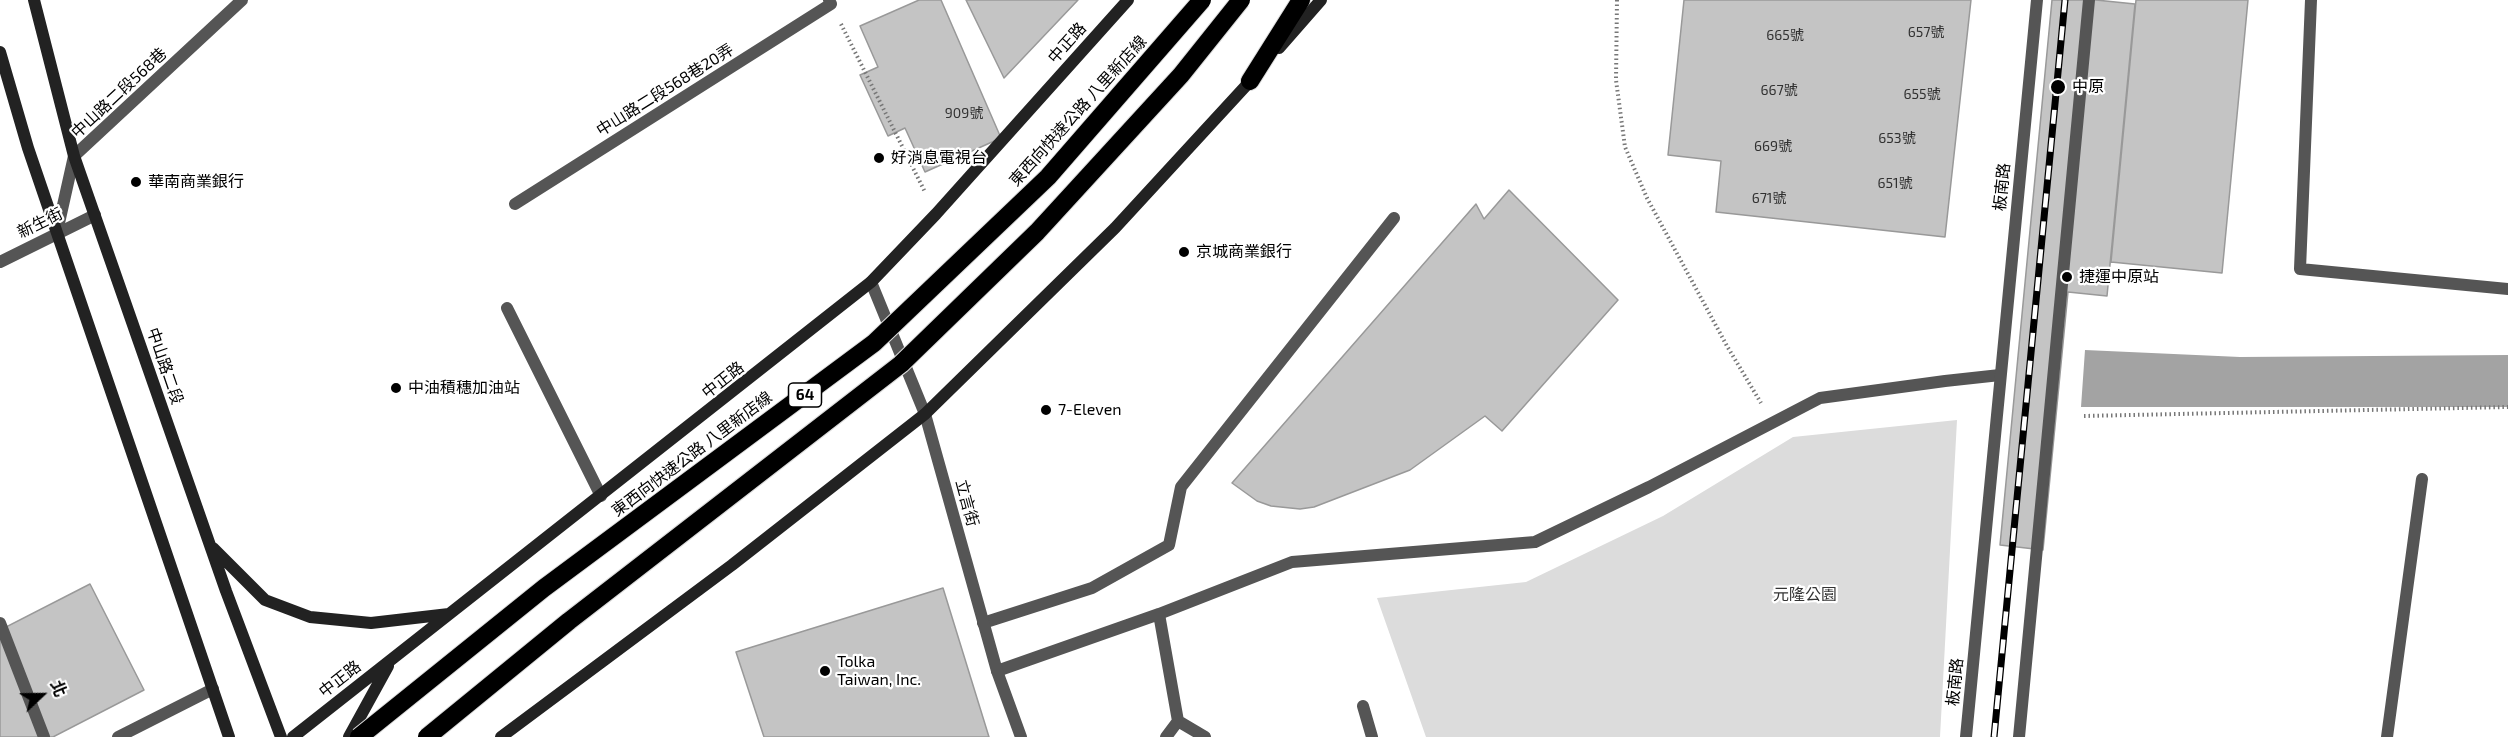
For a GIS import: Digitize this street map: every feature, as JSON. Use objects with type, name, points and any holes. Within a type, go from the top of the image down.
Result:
[{"type":"highway","name":"東西向快速公路 八里新店線","points":[[360,737],[544,588],[874,343],[1048,177],[1202,0]]},
{"type":"highway","name":"64","points":[[427,737],[568,621],[902,364],[1037,232],[1181,75],[1241,0]]},
{"type":"highway","points":[[1250,81],[1301,0]]},
{"type":"main road","name":"中山路二段","points":[[34,0],[74,156],[210,545],[281,737]]},
{"type":"main road","name":"中正路","points":[[293,737],[871,282],[936,214],[1128,0]]},
{"type":"main road","points":[[501,737],[732,565],[925,414],[1115,228],[1321,0]]},
{"type":"main road","points":[[0,52],[28,148],[229,737]]},
{"type":"main road","points":[[210,545],[265,600],[310,618],[371,623],[450,614]]},
{"type":"main road","points":[[350,737],[392,660]]},
{"type":"street","name":"中山路二段568巷","points":[[57,232],[74,156],[242,0]]},
{"type":"street","name":"板南路","points":[[1966,737],[2037,0]]},
{"type":"street","points":[[2019,737],[2089,0]]},
{"type":"street","points":[[2311,0],[2300,269],[2508,289]]},
{"type":"street","name":"中山路二段568巷20弄","points":[[515,204],[830,2]]},
{"type":"street","name":"新生街","points":[[0,261],[95,215]]},
{"type":"street","points":[[983,623],[1092,588],[1169,545],[1181,488],[1394,218]]},
{"type":"street","name":"立言街","points":[[871,282],[925,414],[997,671],[1021,737]]},
{"type":"street","points":[[507,308],[601,496]]},
{"type":"street","points":[[997,671],[1159,614],[1292,562],[1535,542],[1649,487],[1820,398],[2000,377]]},
{"type":"street","points":[[2387,737],[2422,479]]},
{"type":"street","points":[[1159,614],[1178,721],[1166,737]]},
{"type":"street","points":[[0,624],[44,737]]},
{"type":"street","points":[[118,737],[213,689]]},
{"type":"street","points":[[1363,706],[1372,737]]},
{"type":"street","points":[[1178,721],[1205,737]]},
{"type":"path","points":[[1617,0],[1616,80],[1625,147],[1647,198],[1727,346],[1773,422]]},
{"type":"path","points":[[830,2],[936,214]]},
{"type":"path","points":[[2084,416],[2508,407]]},
{"type":"green space","name":"元隆公園","points":[[1957,420],[1940,737],[1426,737],[1377,598],[1526,582],[1663,516],[1793,437]]},
{"type":"shaded area","points":[[2085,350],[2240,357],[2508,355],[2508,407],[2081,407]]},
{"type":"building","points":[[919,0],[941,0],[1001,138],[925,172],[905,128],[888,136],[860,75],[878,67],[860,26]]},
{"type":"building","points":[[966,0],[1078,0],[1004,78]]},
{"type":"building","points":[[1684,0],[1971,0],[1945,237],[1716,212],[1721,161],[1668,155]]},
{"type":"building","name":"捷運中原站","points":[[2052,0],[2096,0],[2135,4],[2107,296],[2068,292],[2043,550],[2000,545]]},
{"type":"building","points":[[2136,0],[2248,0],[2222,273],[2111,262]]},
{"type":"building","points":[[1509,190],[1618,300],[1502,431],[1485,416],[1410,470],[1314,507],[1300,509],[1271,506],[1257,501],[1232,483],[1476,204],[1484,219]]},
{"type":"building","points":[[90,584],[144,690],[53,737],[0,737],[0,630]]},
{"type":"building","points":[[943,588],[989,737],[764,737],[736,652]]},
{"type":"railway","points":[[1994,737],[2065,0]]},
{"type":"place","name":"中原","points":[[2058,87]]},
{"type":"place","name":"好消息電視台","points":[[879,158]]},
{"type":"place","name":"華南商業銀行","points":[[136,182]]},
{"type":"place","name":"京城商業銀行","points":[[1184,252]]},
{"type":"place","name":"捷運中原站","points":[[2067,277]]},
{"type":"place","name":"中油積穗加油站","points":[[396,388]]},
{"type":"place","name":"7-Eleven","points":[[1046,410]]},
{"type":"place","name":"Tolka Taiwan, Inc.","points":[[825,671]]}]
